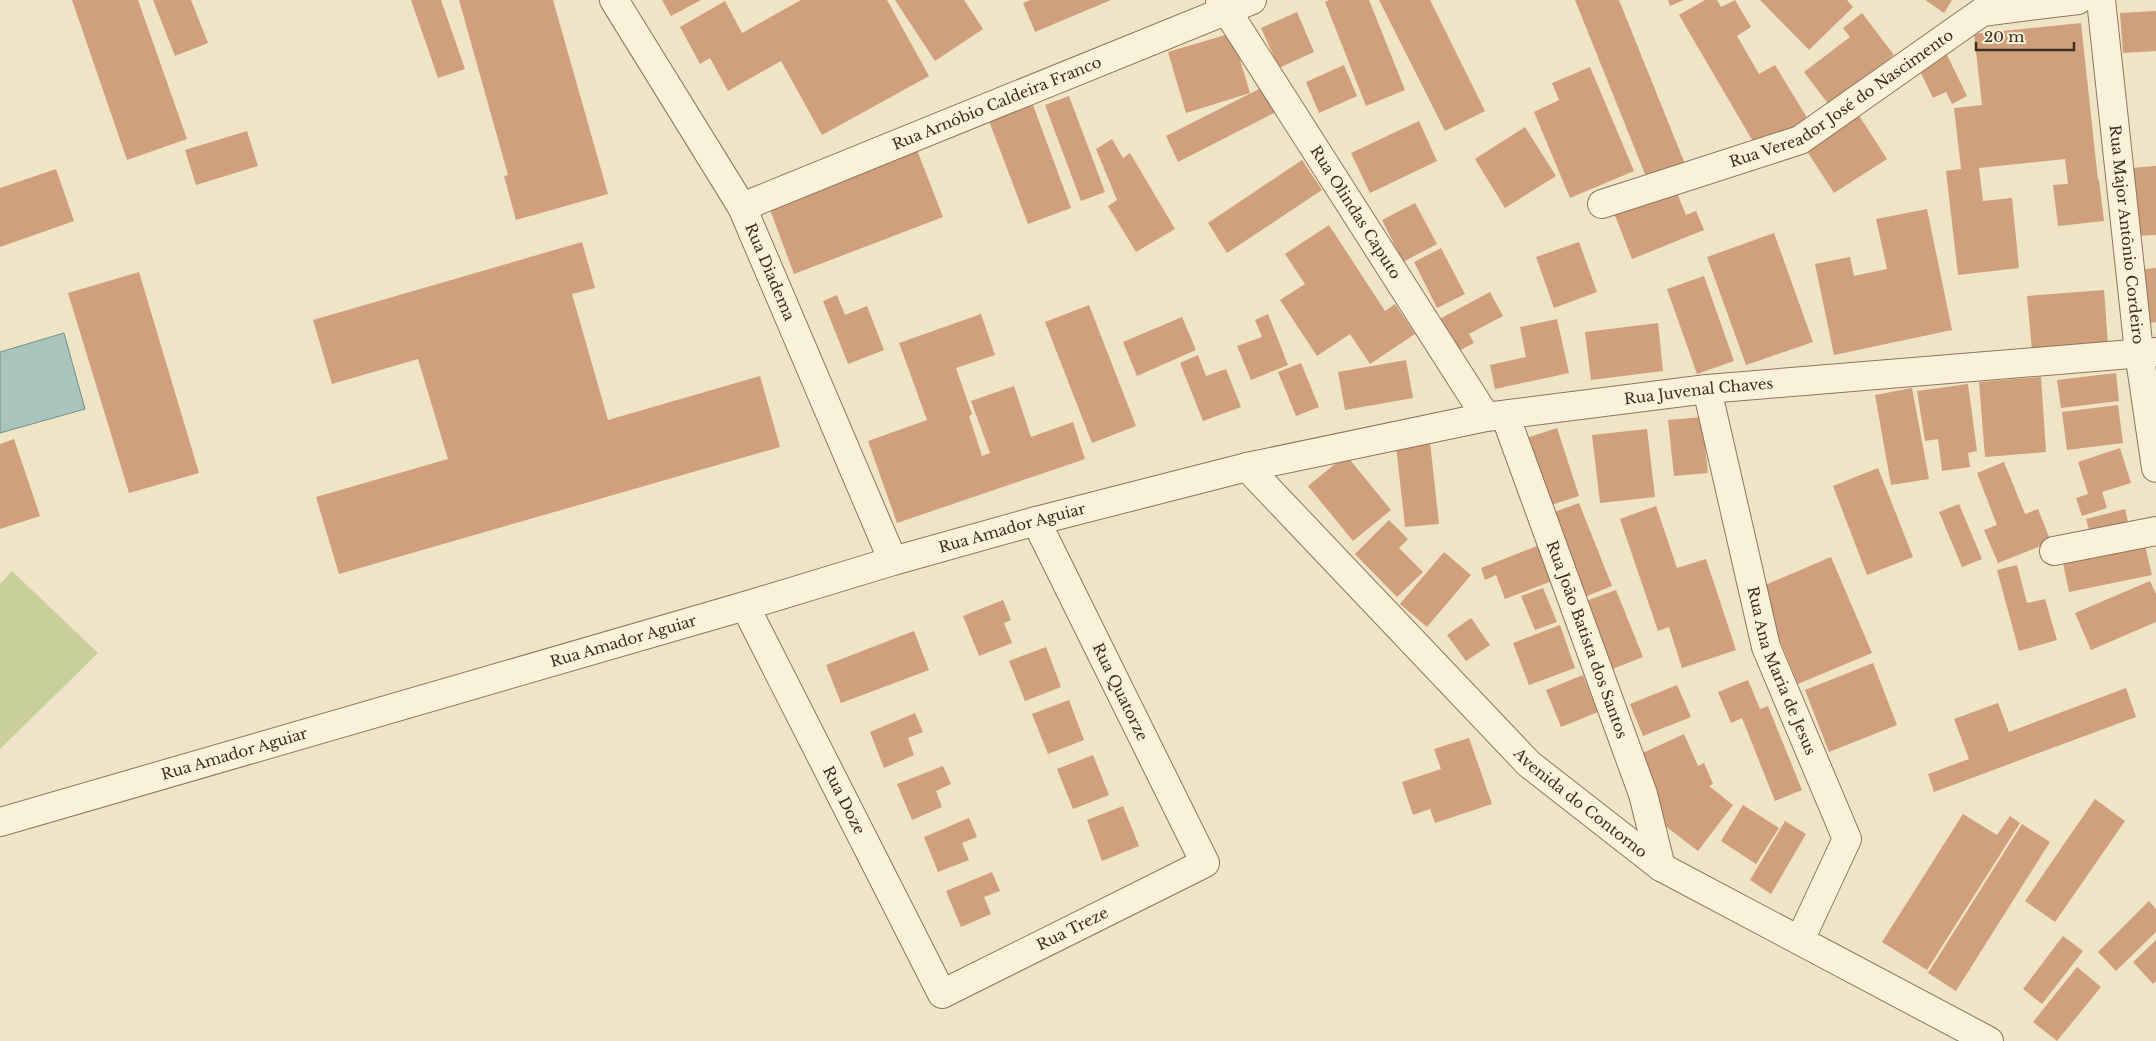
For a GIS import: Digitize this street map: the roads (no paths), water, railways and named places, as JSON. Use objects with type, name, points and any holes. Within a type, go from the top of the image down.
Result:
[{"type":"street","name":"Rua Diadema","points":[[614,0],[742,207],[893,561]]},
{"type":"street","name":"Rua Arnóbio Caldeira Franco","points":[[742,207],[1223,5],[1252,0]]},
{"type":"street","name":"Rua Vereador José do Nascimento","points":[[1602,204],[1800,140],[1982,12],[2078,0]]},
{"type":"street","name":"Rua Major Antônio Cordeiro","points":[[2102,0],[2148,352],[2156,468]]},
{"type":"street","name":"Rua Olindas Caputo","points":[[1223,5],[1496,416]]},
{"type":"street","name":"Rua Juvenal Chaves","points":[[1247,466],[1496,416],[1707,389],[2148,352]]},
{"type":"street","name":"Rua Ana Maria de Jesus","points":[[1707,389],[1766,647],[1847,839],[1800,940]]},
{"type":"street","name":"Rua João Batista dos Santos","points":[[1496,416],[1643,794],[1661,867]]},
{"type":"street","name":"Rua Amador Aguiar","points":[[0,822],[745,606],[893,561],[1036,521],[1247,466]]},
{"type":"street","name":"Avenida do Contorno","points":[[1247,466],[1529,764],[1661,867],[1980,1038]]},
{"type":"street","name":"Rua Quatorze","points":[[1036,521],[1204,862]]},
{"type":"street","points":[[2054,551],[2156,530]]},
{"type":"street","name":"Rua Doze","points":[[745,606],[942,994]]},
{"type":"street","name":"Rua Treze","points":[[942,994],[1204,862]]},
{"type":"water","points":[[64,333],[85,409],[0,433],[0,352]]}]
